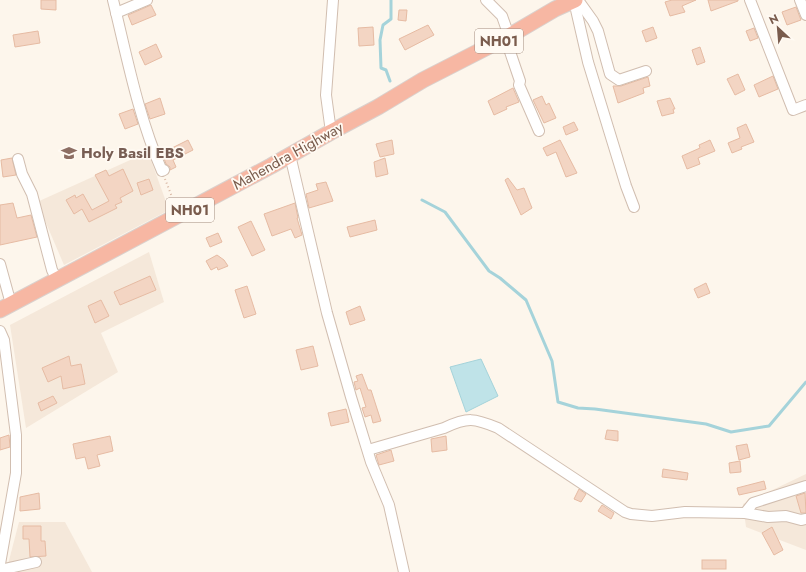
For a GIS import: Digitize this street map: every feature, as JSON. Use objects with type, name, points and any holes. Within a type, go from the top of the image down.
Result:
[{"type":"highway","name":"Mahendra Highway","points":[[5,307],[271,166],[330,132],[378,107],[423,80],[507,36],[553,5],[575,0]]},
{"type":"street","points":[[113,0],[138,103],[163,170]]},
{"type":"street","points":[[116,13],[147,0]]},
{"type":"street","points":[[330,132],[326,95],[333,0]]},
{"type":"street","points":[[486,0],[502,16],[520,81],[518,85],[539,131]]},
{"type":"street","points":[[575,0],[593,21],[598,31],[610,74],[618,80],[646,71]]},
{"type":"street","points":[[575,0],[588,62],[626,186],[634,207]]},
{"type":"street","points":[[750,0],[792,110],[806,105]]},
{"type":"street","points":[[800,0],[806,15]]},
{"type":"street","points":[[290,155],[327,313],[368,450],[389,505],[404,572]]},
{"type":"street","points":[[18,159],[22,174],[32,194],[52,270],[57,280]]},
{"type":"street","points":[[0,264],[5,307]]},
{"type":"street","points":[[0,331],[4,340],[16,435],[16,473],[0,564]]},
{"type":"street","points":[[368,450],[471,419],[498,428],[625,512],[631,514],[652,516],[685,512],[745,513],[768,517],[786,516],[801,520],[806,519]]},
{"type":"street","points":[[745,513],[753,503],[806,486]]},
{"type":"street","points":[[0,570],[36,562]]},
{"type":"path","points":[[163,170],[172,197]]},
{"type":"shaded area","points":[[148,152],[169,210],[64,265],[37,202]]},
{"type":"shaded area","points":[[149,252],[164,302],[101,333],[118,372],[26,428],[10,325]]},
{"type":"shaded area","points":[[806,474],[806,550],[746,527],[743,504]]},
{"type":"shaded area","points":[[19,522],[65,522],[92,572],[6,572]]},
{"type":"water","points":[[481,359],[498,396],[466,412],[450,367]]},
{"type":"building","points":[[41,0],[56,0],[56,10],[41,9]]},
{"type":"building","points":[[672,0],[696,0],[682,6],[685,12],[670,16],[665,2]]},
{"type":"building","points":[[708,0],[738,0],[738,1],[711,11]]},
{"type":"building","points":[[151,5],[156,15],[132,25],[128,15]]},
{"type":"building","points":[[796,7],[801,20],[787,25],[782,12]]},
{"type":"building","points":[[399,10],[407,10],[406,21],[398,20]]},
{"type":"building","points":[[428,25],[434,35],[405,50],[399,39]]},
{"type":"building","points":[[373,27],[374,45],[359,46],[358,28]]},
{"type":"building","points":[[653,27],[657,38],[646,42],[642,31]]},
{"type":"building","points":[[754,28],[758,38],[750,41],[746,31]]},
{"type":"building","points":[[38,31],[40,43],[15,47],[13,35]]},
{"type":"building","points":[[156,44],[162,57],[145,65],[139,52]]},
{"type":"building","points":[[700,47],[705,62],[697,65],[692,50]]},
{"type":"building","points":[[738,74],[745,90],[735,95],[727,79]]},
{"type":"building","points":[[773,76],[778,89],[759,97],[754,85]]},
{"type":"building","points":[[648,77],[650,86],[643,88],[644,93],[618,103],[613,86],[621,86]]},
{"type":"building","points":[[513,88],[519,102],[506,107],[507,109],[494,115],[488,101]]},
{"type":"building","points":[[542,96],[546,105],[549,103],[556,118],[544,123],[533,100]]},
{"type":"building","points":[[160,98],[165,114],[150,119],[145,104]]},
{"type":"building","points":[[670,98],[675,109],[673,109],[674,113],[662,116],[657,101]]},
{"type":"building","points":[[133,109],[138,124],[125,129],[119,114]]},
{"type":"building","points":[[574,122],[578,130],[566,135],[563,127]]},
{"type":"building","points":[[746,124],[754,142],[741,147],[742,149],[732,153],[728,143],[740,138],[737,128]]},
{"type":"building","points":[[188,140],[193,150],[173,160],[176,167],[170,170],[170,167],[166,164],[162,153]]},
{"type":"building","points":[[392,140],[394,154],[380,157],[376,144]]},
{"type":"building","points":[[560,140],[577,173],[566,177],[556,152],[547,156],[543,148]]},
{"type":"building","points":[[710,140],[715,151],[698,158],[700,164],[687,169],[682,156],[700,148],[699,145]]},
{"type":"building","points":[[12,158],[16,175],[3,177],[1,160]]},
{"type":"building","points":[[385,158],[388,174],[376,177],[374,162]]},
{"type":"building","points":[[123,169],[133,191],[120,198],[122,202],[115,205],[117,208],[89,222],[82,209],[74,214],[66,200],[75,195],[76,198],[83,194],[92,210],[109,201],[95,175],[106,170],[109,176]]},
{"type":"building","points":[[508,178],[517,190],[524,188],[532,208],[521,215],[505,180]]},
{"type":"building","points":[[149,179],[153,190],[141,195],[137,183]]},
{"type":"building","points":[[326,182],[333,201],[309,208],[306,194],[318,190],[316,184]]},
{"type":"building","points":[[13,203],[17,218],[31,215],[37,237],[0,245],[0,205]]},
{"type":"building","points":[[295,203],[297,218],[302,235],[295,238],[291,229],[272,236],[264,214]]},
{"type":"building","points":[[375,220],[377,230],[350,237],[347,227]]},
{"type":"building","points":[[251,221],[265,250],[252,256],[238,227]]},
{"type":"building","points":[[218,233],[222,242],[210,247],[206,238]]},
{"type":"building","points":[[217,255],[224,260],[228,266],[218,270],[217,267],[211,270],[206,261]]},
{"type":"building","points":[[150,276],[156,290],[120,305],[114,292]]},
{"type":"building","points":[[706,283],[710,293],[698,298],[694,289]]},
{"type":"building","points":[[247,286],[256,314],[244,318],[235,290]]},
{"type":"building","points":[[101,300],[109,316],[95,323],[88,306]]},
{"type":"building","points":[[360,306],[365,320],[350,325],[346,312]]},
{"type":"building","points":[[313,346],[318,366],[301,370],[296,350]]},
{"type":"building","points":[[69,356],[71,366],[81,364],[85,384],[63,389],[61,376],[48,382],[42,368]]},
{"type":"building","points":[[362,374],[368,390],[371,390],[381,421],[373,423],[371,415],[365,417],[362,408],[366,407],[360,388],[356,390],[354,382],[358,381],[356,376]]},
{"type":"building","points":[[53,396],[57,403],[41,411],[38,403]]},
{"type":"building","points":[[346,409],[349,422],[331,426],[328,413]]},
{"type":"building","points":[[607,430],[618,431],[618,441],[605,439]]},
{"type":"building","points":[[9,435],[10,447],[0,450],[0,438]]},
{"type":"building","points":[[110,436],[113,451],[97,455],[100,466],[88,469],[85,457],[76,459],[73,444]]},
{"type":"building","points":[[446,436],[447,450],[432,452],[431,439]]},
{"type":"building","points":[[747,444],[750,457],[739,460],[736,446]]},
{"type":"building","points":[[391,450],[394,461],[379,465],[376,455]]},
{"type":"building","points":[[740,461],[741,472],[730,473],[729,463]]},
{"type":"building","points":[[663,469],[688,473],[687,480],[662,477]]},
{"type":"building","points":[[764,481],[766,489],[739,495],[737,488]]},
{"type":"building","points":[[579,489],[586,494],[581,502],[574,499]]},
{"type":"building","points":[[39,493],[40,509],[20,511],[20,497]]},
{"type":"building","points":[[805,493],[806,513],[801,513],[796,496]]},
{"type":"building","points":[[602,505],[614,513],[611,519],[598,511]]},
{"type":"building","points":[[23,526],[41,526],[41,541],[45,541],[46,556],[30,557],[29,539],[23,539]]},
{"type":"building","points":[[772,527],[783,550],[774,555],[762,533]]},
{"type":"building","points":[[702,560],[726,560],[726,569],[702,569]]},
{"type":"waterway","points":[[390,81],[386,70],[381,68],[380,40],[383,25],[391,19],[391,0]]},
{"type":"waterway","points":[[422,200],[445,212],[489,271],[500,278],[526,300],[552,361],[558,402],[578,408],[706,424],[731,432],[769,426],[806,382]]},
{"type":"place","name":"Holy Basil EBS","points":[[69,153]]}]
